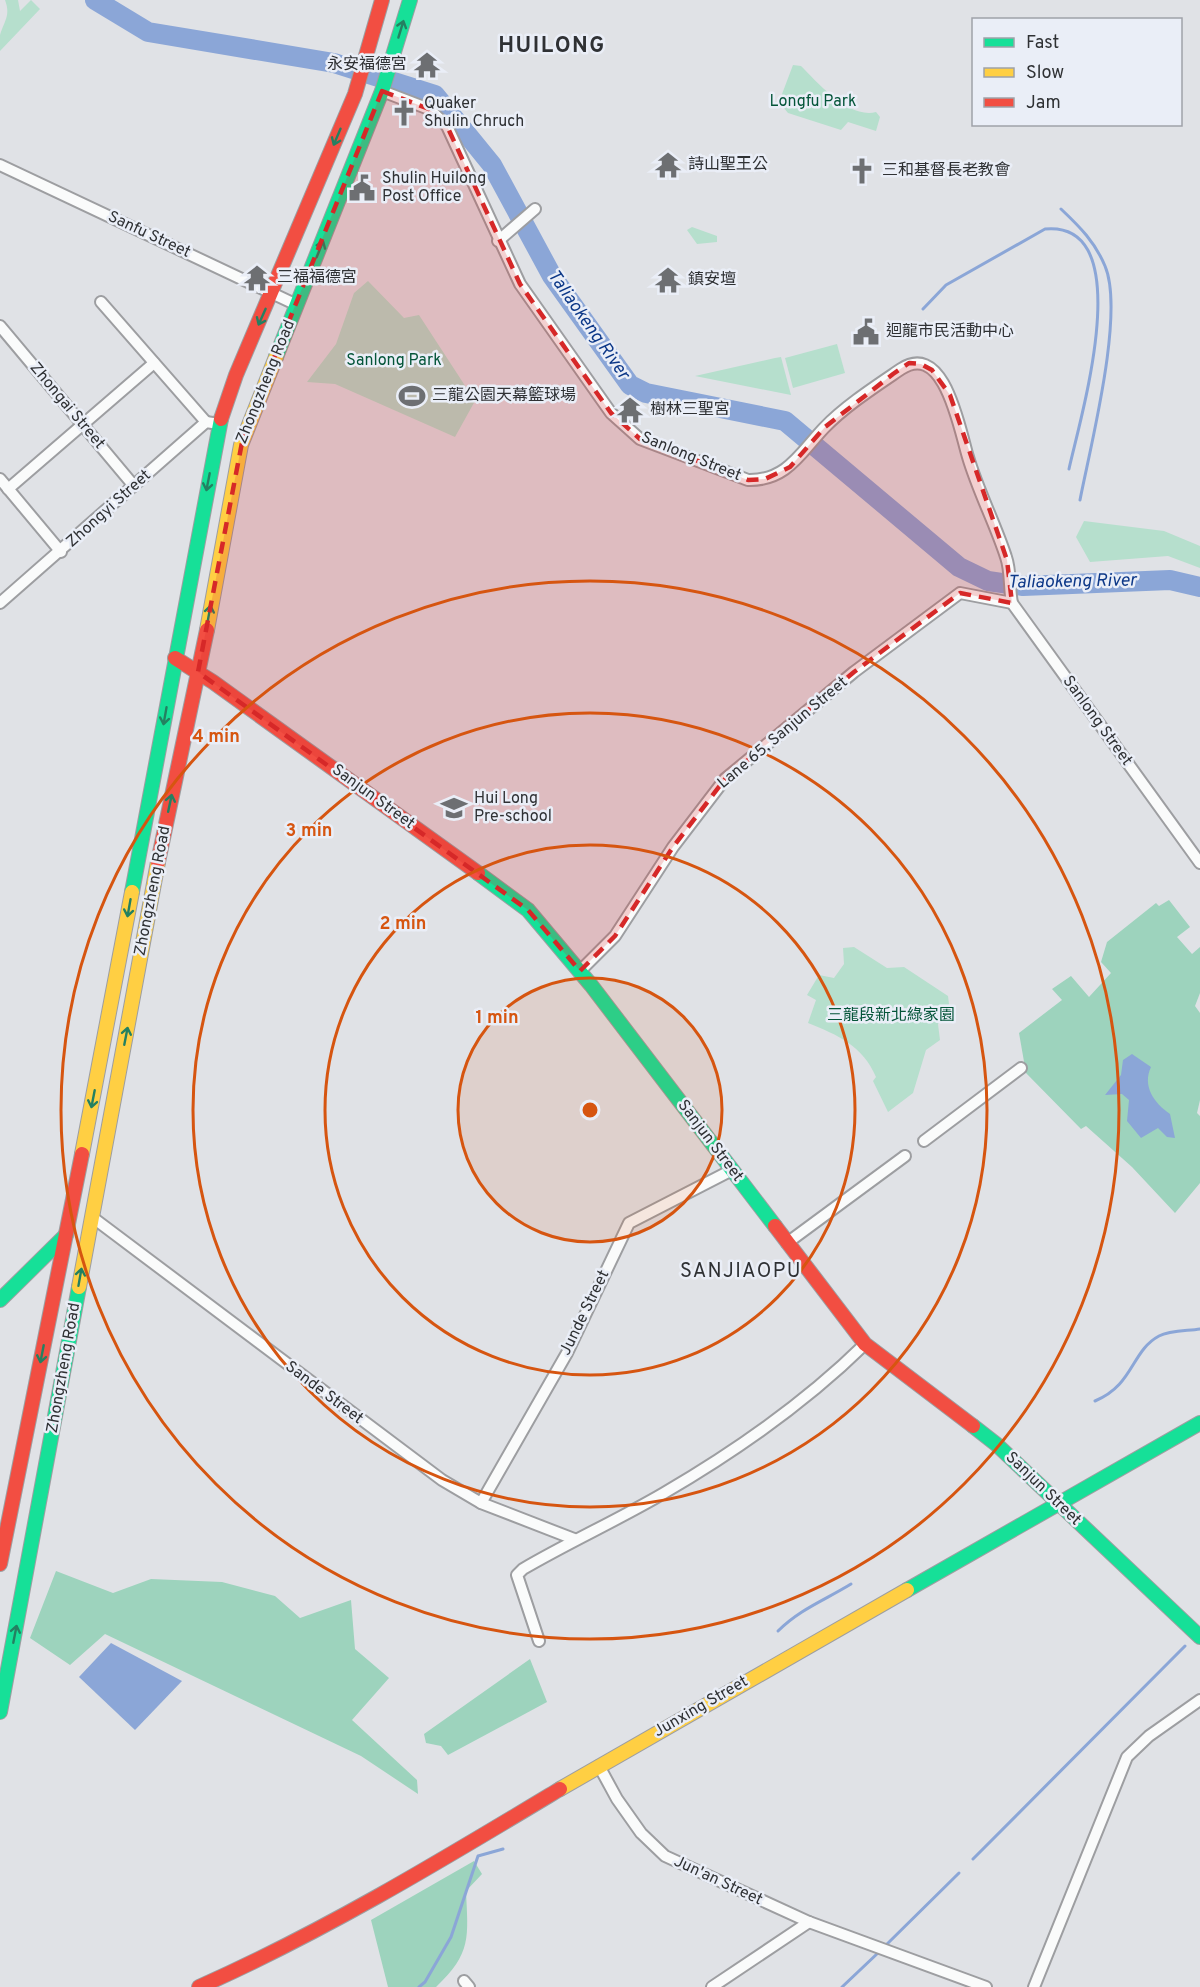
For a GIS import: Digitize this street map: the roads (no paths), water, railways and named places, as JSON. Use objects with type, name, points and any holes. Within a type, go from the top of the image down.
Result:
[{"type":"main road","name":"Zhongzheng Road","points":[[0,1564],[107,1028],[175,658],[213,423],[272,293],[358,82],[382,0]]},
{"type":"main road","name":"Zhongzheng Road","points":[[0,1712],[162,842],[198,672],[232,483],[244,432],[382,91],[410,0]]},
{"type":"main road","points":[[213,423],[244,432]]},
{"type":"main road","name":"Sanjun Street","points":[[175,658],[198,672],[528,910],[580,971],[865,1344],[979,1430],[1200,1637]]},
{"type":"main road","points":[[0,1300],[66,1235],[92,1217]]},
{"type":"main road","name":"Junxing Street","points":[[199,1987],[243,1969],[294,1943],[1200,1423]]},
{"type":"street","name":"Sanlong Street","points":[[382,91],[429,109],[447,126],[498,241],[520,284],[611,413],[640,439],[748,480],[765,479],[779,474],[805,452],[825,427],[909,363],[921,364],[932,370],[953,403],[968,458],[1007,560],[1012,599],[1200,863]]},
{"type":"street","name":"Sanfu Street","points":[[0,165],[297,305]]},
{"type":"street","points":[[498,241],[535,209]]},
{"type":"street","points":[[101,302],[154,363],[213,423]]},
{"type":"street","name":"Zhongai Street","points":[[0,326],[134,486]]},
{"type":"street","points":[[8,489],[154,363]]},
{"type":"street","name":"Zhongyi Street","points":[[0,603],[134,486],[213,423]]},
{"type":"street","points":[[0,479],[61,552]]},
{"type":"street","name":"Lane 65, Sanjun Street","points":[[580,971],[615,936],[699,811],[725,779],[745,761],[854,672],[960,593],[1012,599]]},
{"type":"street","points":[[924,1141],[1021,1068]]},
{"type":"street","points":[[787,1243],[905,1156]]},
{"type":"street","name":"Junde Street","points":[[481,1503],[567,1353],[629,1223],[732,1170]]},
{"type":"street","name":"Sande Street","points":[[92,1217],[408,1456],[466,1496],[574,1539]]},
{"type":"street","points":[[539,1641],[517,1575],[574,1539],[663,1494],[733,1450],[828,1380],[865,1344]]},
{"type":"street","points":[[1034,1987],[1127,1757],[1149,1736],[1200,1700]]},
{"type":"street","name":"Jun'an Street","points":[[599,1766],[617,1799],[641,1833],[665,1856],[809,1922],[986,1987]]},
{"type":"street","points":[[712,1987],[809,1922]]},
{"type":"water","points":[[1132,1054],[1151,1067],[1148,1081],[1151,1094],[1170,1114],[1175,1138],[1167,1137],[1158,1128],[1141,1138],[1127,1121],[1129,1100],[1122,1094],[1105,1095],[1121,1075],[1123,1060]]},
{"type":"water","points":[[111,1643],[182,1681],[135,1730],[79,1677]]},
{"type":"waterway","name":"Taliaokeng River","points":[[95,0],[148,32],[334,63],[435,95],[492,165],[552,276],[630,385],[646,393],[785,421],[959,567],[988,581],[1023,586],[1170,580],[1200,587]]},
{"type":"waterway","points":[[1061,209],[1097,249],[1105,266],[1110,287],[1109,347],[1098,416],[1080,500]]},
{"type":"waterway","points":[[923,309],[946,285],[1045,229],[1074,235],[1091,256],[1097,289],[1097,328],[1091,370],[1069,469]]},
{"type":"waterway","points":[[1095,1401],[1118,1386],[1150,1342],[1163,1334],[1200,1329]]},
{"type":"waterway","points":[[778,1631],[804,1611],[851,1584]]},
{"type":"waterway","points":[[973,1859],[1185,1646]]},
{"type":"waterway","points":[[419,1987],[425,1982],[451,1937],[478,1856],[503,1849]]},
{"type":"waterway","points":[[884,1947],[959,1873]]},
{"type":"waterway","points":[[842,1987],[879,1952]]},
{"type":"place","name":"永安福德宮","points":[[427,65]]},
{"type":"place","name":"Quaker Shulin Chruch","points":[[404,113]]},
{"type":"place","name":"詩山聖王公","points":[[668,165]]},
{"type":"place","name":"三和基督長老教會","points":[[862,171]]},
{"type":"place","name":"Shulin Huilong Post Office","points":[[362,188]]},
{"type":"place","name":"三福福德宮","points":[[257,278]]},
{"type":"place","name":"鎮安壇","points":[[668,280]]},
{"type":"place","name":"迴龍市民活動中心","points":[[866,332]]},
{"type":"place","name":"三龍公園天幕籃球場","points":[[412,396]]},
{"type":"place","name":"樹林三聖宮","points":[[630,410]]},
{"type":"place","name":"Hui Long Pre-school","points":[[454,808]]},
{"type":"district","name":"HUILONG","points":[[552,46]]},
{"type":"district","name":"SANJIAOPU","points":[[741,1272]]},
{"type":"park label","name":"Longfu Park","points":[[813,102]]},
{"type":"park label","name":"Sanlong Park","points":[[394,361]]},
{"type":"park label","name":"三龍段新北綠家園","points":[[891,1016]]}]
